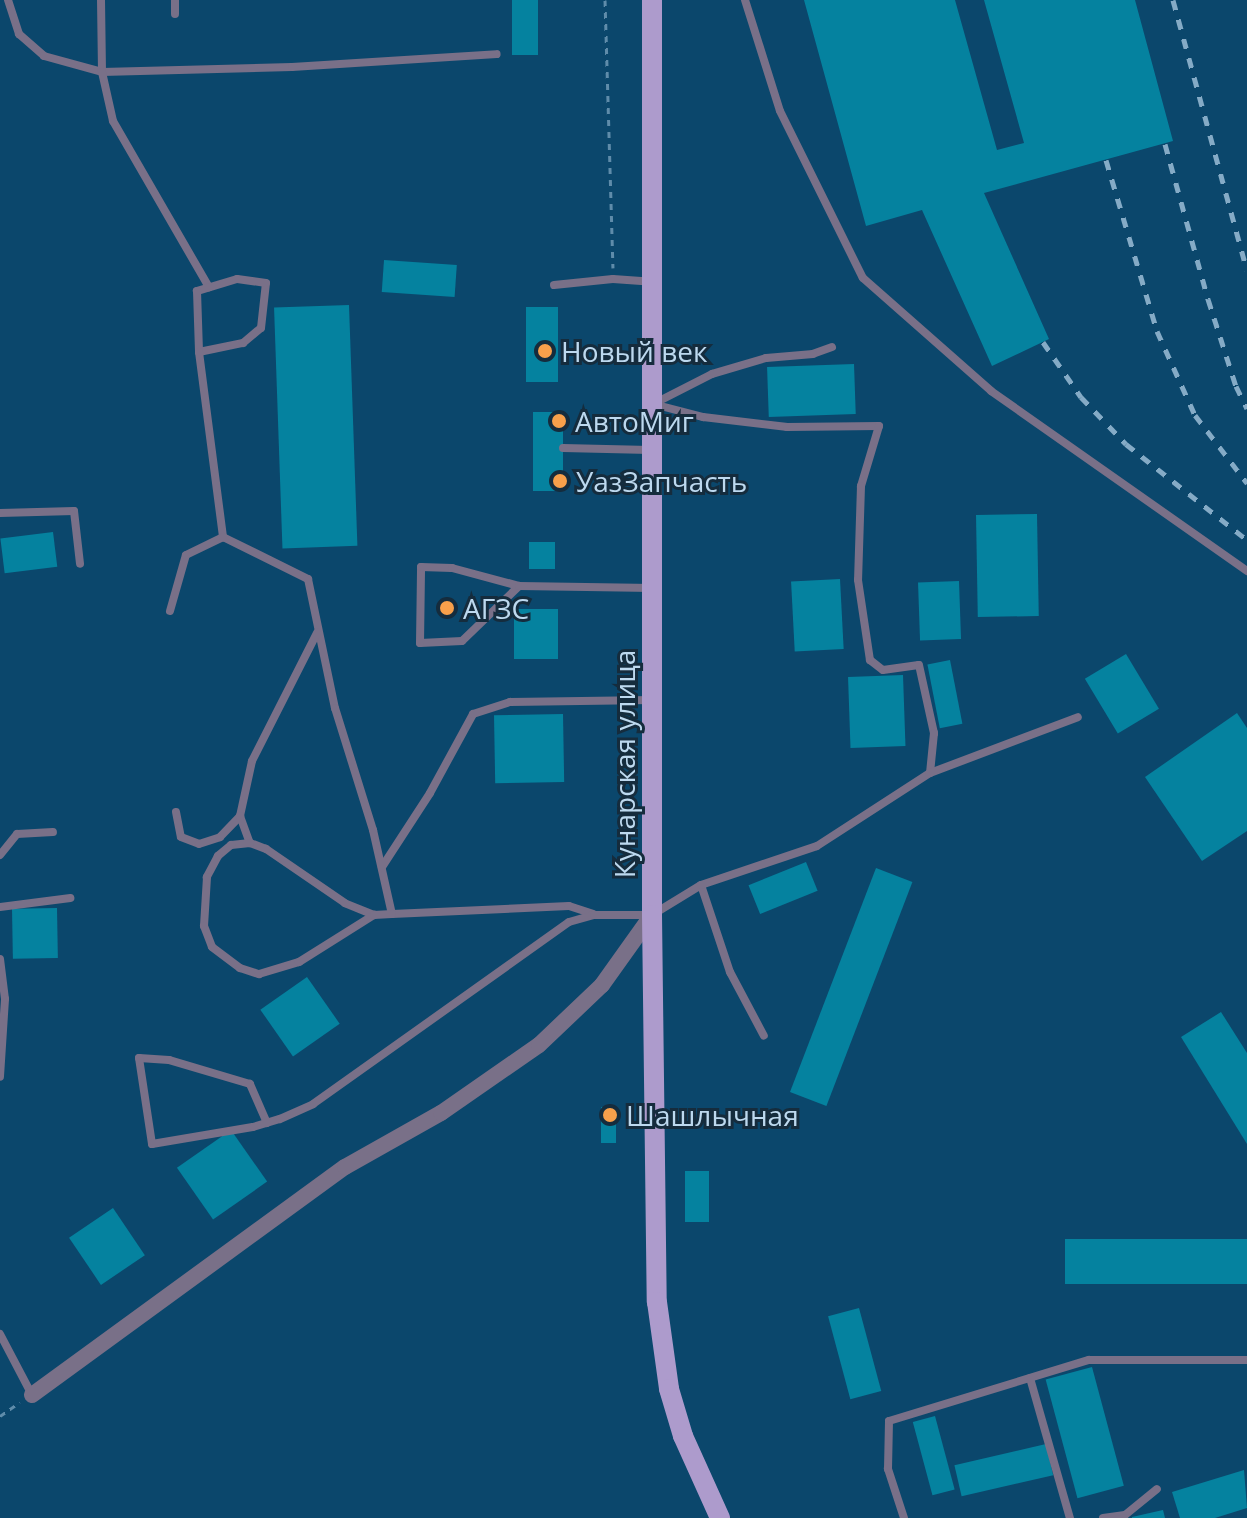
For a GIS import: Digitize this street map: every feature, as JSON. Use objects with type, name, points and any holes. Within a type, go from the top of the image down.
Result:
[{"type":"main road","name":"Кунарская улица","points":[[652,0],[652,915],[657,1302],[661,1345],[683,1436],[720,1518]]},
{"type":"street","points":[[32,1395],[345,1167],[441,1113],[539,1045],[602,985],[652,915]]},
{"type":"lane","points":[[8,0],[19,34],[44,56],[102,72],[292,67],[497,54]]},
{"type":"lane","points":[[101,0],[102,72],[113,121],[209,287]]},
{"type":"lane","points":[[175,0],[175,14]]},
{"type":"lane","points":[[745,0],[780,111],[863,278],[991,391],[1247,571]]},
{"type":"lane","points":[[199,352],[243,343],[261,328],[266,283],[237,279],[197,291],[199,352],[223,537]]},
{"type":"lane","points":[[554,285],[613,279],[653,282]]},
{"type":"lane","points":[[653,404],[712,374],[766,358],[813,354],[832,347]]},
{"type":"lane","points":[[653,404],[703,417],[787,427],[879,426],[861,486],[858,580],[870,660],[883,670],[919,665],[934,733],[930,773]]},
{"type":"lane","points":[[563,448],[653,450]]},
{"type":"lane","points":[[0,513],[74,511],[80,564]]},
{"type":"lane","points":[[170,611],[186,555],[223,537]]},
{"type":"lane","points":[[223,537],[308,579],[335,708],[382,867],[392,914]]},
{"type":"lane","points":[[519,586],[462,641],[420,643],[421,567],[452,568],[519,586],[654,588]]},
{"type":"lane","points":[[176,812],[181,837],[199,844],[220,837],[240,816],[252,761],[318,633]]},
{"type":"lane","points":[[382,867],[430,793],[473,714],[510,702],[652,700]]},
{"type":"lane","points":[[267,1123],[250,1084],[169,1060],[139,1058],[152,1144],[267,1123],[313,1104],[569,922],[594,915],[652,915],[701,885],[817,846],[930,773],[1078,717]]},
{"type":"lane","points":[[240,816],[250,843]]},
{"type":"lane","points":[[0,855],[17,834],[53,832]]},
{"type":"lane","points":[[220,837],[231,845]]},
{"type":"lane","points":[[374,915],[299,962],[259,974],[240,968],[212,947],[204,926],[207,877],[218,856],[231,845],[250,843],[266,849],[345,903],[374,915],[569,906],[594,915]]},
{"type":"lane","points":[[701,885],[730,972],[764,1036]]},
{"type":"lane","points":[[0,907],[70,898]]},
{"type":"lane","points":[[0,959],[5,999],[0,1077]]},
{"type":"lane","points":[[0,1334],[32,1395]]},
{"type":"lane","points":[[904,1518],[888,1469],[889,1421],[1089,1360],[1247,1360]]},
{"type":"lane","points":[[1030,1378],[1070,1518]]},
{"type":"lane","points":[[1103,1518],[1125,1515],[1157,1489]]},
{"type":"path","points":[[605,0],[613,279]]},
{"type":"path","points":[[0,1416],[32,1395]]},
{"type":"building","points":[[512,0],[538,0],[538,55],[512,55]]},
{"type":"building","points":[[804,0],[955,0],[997,150],[1024,143],[984,0],[1135,0],[1173,141],[984,193],[1049,339],[992,366],[922,210],[866,226]]},
{"type":"building","points":[[384,260],[457,265],[455,297],[382,292]]},
{"type":"building","points":[[349,305],[357,546],[282,548],[274,308]]},
{"type":"building","points":[[526,307],[558,307],[558,382],[526,382]]},
{"type":"building","points":[[854,364],[856,414],[769,417],[767,367]]},
{"type":"building","points":[[533,412],[563,412],[563,491],[533,491]]},
{"type":"building","points":[[1037,514],[1039,616],[978,617],[976,515]]},
{"type":"building","points":[[53,532],[57,567],[5,573],[0,538]]},
{"type":"building","points":[[529,542],[555,542],[555,569],[529,569]]},
{"type":"building","points":[[840,579],[844,649],[795,651],[791,582]]},
{"type":"building","points":[[959,581],[961,639],[920,640],[918,582]]},
{"type":"building","points":[[514,609],[558,609],[558,659],[514,659]]},
{"type":"building","points":[[1126,654],[1159,709],[1118,734],[1085,679]]},
{"type":"building","points":[[950,660],[962,724],[940,728],[927,664]]},
{"type":"building","points":[[903,675],[905,746],[851,748],[848,677]]},
{"type":"building","points":[[1237,713],[1247,728],[1247,831],[1202,861],[1145,777]]},
{"type":"building","points":[[563,714],[564,782],[495,783],[494,715]]},
{"type":"building","points":[[806,862],[818,891],[760,914],[749,885]]},
{"type":"building","points":[[876,868],[912,882],[826,1106],[790,1092]]},
{"type":"building","points":[[57,908],[58,958],[13,959],[12,909]]},
{"type":"building","points":[[307,977],[340,1024],[293,1056],[260,1010]]},
{"type":"building","points":[[1221,1012],[1247,1053],[1247,1144],[1181,1037]]},
{"type":"building","points":[[601,1107],[616,1107],[616,1143],[601,1143]]},
{"type":"building","points":[[231,1130],[267,1182],[213,1219],[177,1168]]},
{"type":"building","points":[[685,1171],[709,1171],[709,1222],[685,1222]]},
{"type":"building","points":[[113,1208],[145,1255],[101,1285],[69,1238]]},
{"type":"building","points":[[1065,1239],[1247,1239],[1247,1284],[1065,1284]]},
{"type":"building","points":[[859,1308],[881,1391],[850,1399],[828,1316]]},
{"type":"building","points":[[1092,1367],[1124,1486],[1077,1498],[1046,1379]]},
{"type":"building","points":[[935,1416],[955,1489],[932,1495],[913,1422]]},
{"type":"building","points":[[1046,1444],[1053,1475],[962,1496],[954,1465]]},
{"type":"building","points":[[1244,1470],[1247,1508],[1215,1518],[1180,1518],[1172,1492]]},
{"type":"building","points":[[1163,1510],[1165,1518],[1132,1518],[1132,1517]]},
{"type":"railway","points":[[1173,0],[1247,270]]},
{"type":"railway","points":[[1165,144],[1208,299],[1236,386],[1247,409]]},
{"type":"railway","points":[[1106,160],[1157,331],[1195,415],[1247,483]]},
{"type":"railway","points":[[1043,342],[1081,397],[1126,444],[1247,540]]},
{"type":"place","name":"Новый век","points":[[545,351]]},
{"type":"place","name":"АвтоМиг","points":[[559,421]]},
{"type":"place","name":"УазЗапчасть","points":[[560,481]]},
{"type":"place","name":"АГЗС","points":[[447,608]]},
{"type":"place","name":"Шашлычная","points":[[610,1115]]}]
